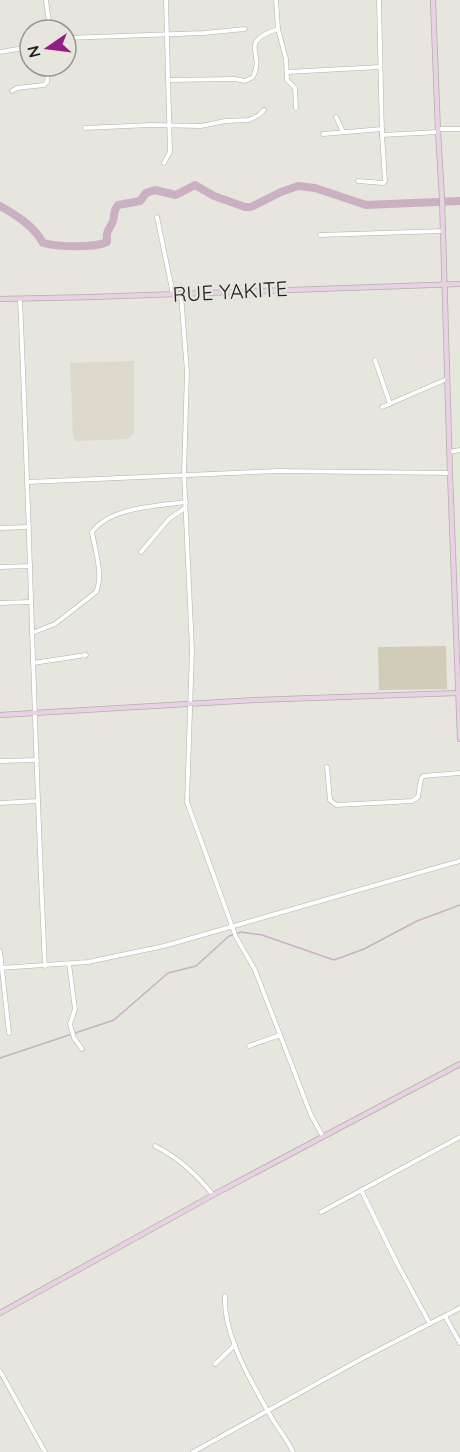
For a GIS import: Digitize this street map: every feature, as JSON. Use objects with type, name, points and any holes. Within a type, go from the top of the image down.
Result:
[{"type":"main road","points":[[433,0],[460,739]]},
{"type":"main road","name":"RUE YAKITE","points":[[0,298],[460,284]]},
{"type":"main road","points":[[0,715],[255,700],[458,693]]},
{"type":"main road","points":[[0,1313],[213,1195],[460,1064]]},
{"type":"street","points":[[46,0],[49,18]]},
{"type":"street","points":[[164,163],[170,152],[166,0]]},
{"type":"street","points":[[276,0],[278,29],[286,59],[288,83],[296,90],[296,108]]},
{"type":"street","points":[[358,181],[383,183],[385,181],[379,0]]},
{"type":"street","points":[[78,38],[167,35],[245,29]]},
{"type":"street","points":[[168,80],[235,79],[245,81],[253,77],[257,69],[255,52],[258,38],[262,34],[278,29]]},
{"type":"street","points":[[0,52],[18,49]]},
{"type":"street","points":[[286,72],[380,67]]},
{"type":"street","points":[[12,91],[17,88],[44,85],[48,78]]},
{"type":"street","points":[[85,128],[201,126],[225,121],[249,120],[264,110]]},
{"type":"street","points":[[336,117],[343,132]]},
{"type":"street","points":[[323,134],[460,129]]},
{"type":"street","points":[[157,217],[173,294]]},
{"type":"street","points":[[320,235],[443,231]]},
{"type":"street","points":[[181,294],[187,372],[184,474],[192,650],[187,802],[236,937],[255,970],[311,1114],[323,1137]]},
{"type":"street","points":[[20,298],[45,966]]},
{"type":"street","points":[[375,360],[390,404]]},
{"type":"street","points":[[382,407],[447,379]]},
{"type":"street","points":[[449,452],[460,450]]},
{"type":"street","points":[[28,482],[278,471],[450,473]]},
{"type":"street","points":[[32,633],[55,624],[96,592],[99,577],[92,532],[98,526],[111,517],[127,512],[186,502]]},
{"type":"street","points":[[141,552],[169,519],[185,507]]},
{"type":"street","points":[[452,525],[460,523]]},
{"type":"street","points":[[0,528],[29,527]]},
{"type":"street","points":[[0,567],[30,566]]},
{"type":"street","points":[[454,577],[460,577]]},
{"type":"street","points":[[0,603],[31,602]]},
{"type":"street","points":[[33,663],[86,654]]},
{"type":"street","points":[[0,761],[37,760]]},
{"type":"street","points":[[327,767],[330,800],[336,805],[412,801],[418,797],[423,776],[460,773]]},
{"type":"street","points":[[0,803],[38,801]]},
{"type":"street","points":[[0,968],[69,964],[123,956],[233,928],[460,861]]},
{"type":"street","points":[[0,951],[0,968],[9,1033]]},
{"type":"street","points":[[69,964],[75,1010],[70,1024],[71,1031],[82,1049]]},
{"type":"street","points":[[249,1046],[280,1035]]},
{"type":"street","points":[[321,1212],[460,1137]]},
{"type":"street","points":[[155,1146],[172,1156],[213,1195]]},
{"type":"street","points":[[361,1190],[399,1268],[430,1324]]},
{"type":"street","points":[[225,1296],[228,1322],[235,1345],[252,1383],[293,1452]]},
{"type":"street","points":[[193,1452],[460,1308]]},
{"type":"street","points":[[445,1316],[460,1343]]},
{"type":"street","points":[[215,1364],[235,1345]]},
{"type":"street","points":[[0,1371],[45,1452]]},
{"type":"shaded area","points":[[134,361],[134,433],[127,439],[76,441],[73,437],[70,363]]},
{"type":"shaded area","points":[[446,646],[447,689],[379,690],[378,647]]},
{"type":"waterway","points":[[0,206],[30,226],[43,243],[76,246],[107,242],[107,232],[118,205],[140,201],[146,193],[155,190],[176,195],[195,185],[214,196],[245,207],[251,207],[298,186],[315,188],[366,205],[460,201]]},
{"type":"waterway","points":[[0,1058],[114,1020],[168,973],[196,966],[229,936],[241,932],[262,935],[334,960],[364,949],[417,921],[460,905]]}]
